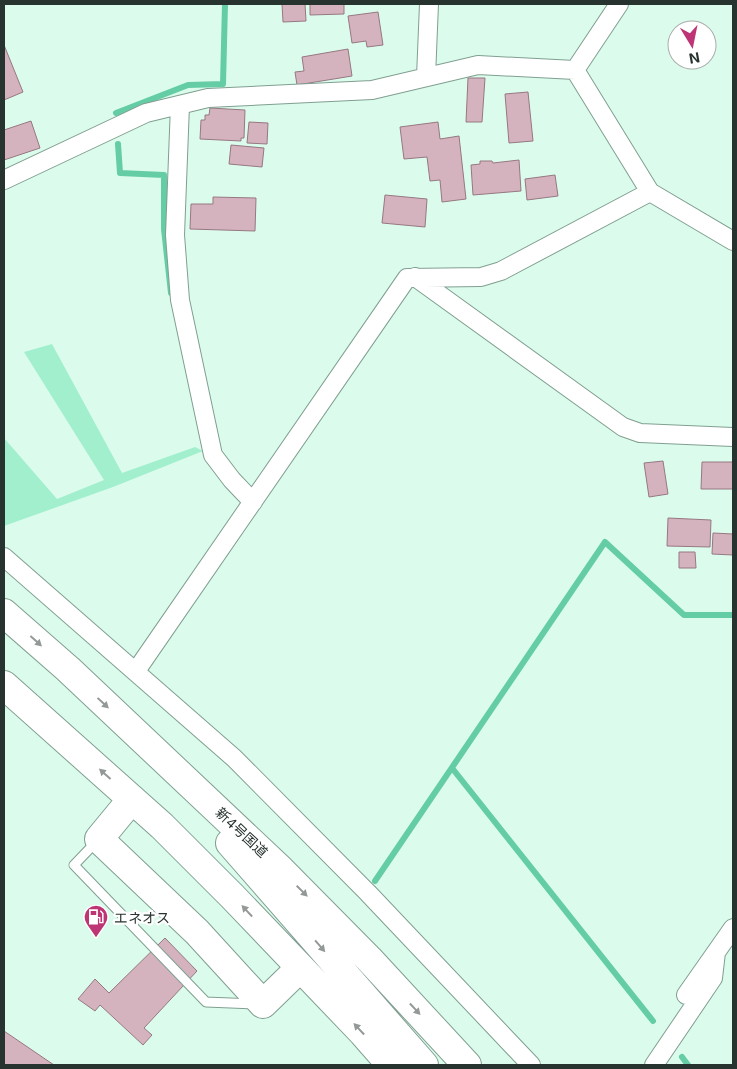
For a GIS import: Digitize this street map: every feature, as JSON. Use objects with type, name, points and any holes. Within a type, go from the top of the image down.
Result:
[{"type":"highway","name":"新4号国道","points":[[4,613],[68,669],[281,870],[369,959],[467,1065]]},
{"type":"highway","points":[[4,685],[162,826],[232,896],[392,1065]]},
{"type":"highway","points":[[166,761],[233,846],[424,1065]]},
{"type":"highway","points":[[132,799],[99,839],[197,932],[263,1004],[300,968]]},
{"type":"street","points":[[426,77],[429,4]]},
{"type":"street","points":[[575,70],[620,4]]},
{"type":"street","points":[[4,180],[146,113],[208,98],[372,90],[478,65],[575,70]]},
{"type":"street","points":[[575,70],[650,192],[733,241]]},
{"type":"street","points":[[180,105],[175,235],[180,300],[213,456],[253,502]]},
{"type":"street","points":[[136,671],[407,278],[481,277],[501,271],[650,192]]},
{"type":"street","points":[[415,277],[623,427],[640,433],[733,437]]},
{"type":"street","points":[[4,557],[234,758],[375,900],[531,1065]]},
{"type":"street","points":[[686,996],[733,928]]},
{"type":"street","points":[[654,1065],[713,978],[716,952]]},
{"type":"lane","points":[[99,839],[74,865],[206,1002],[263,1004]]},
{"type":"green space","points":[[52,344],[122,473],[195,447],[203,451],[113,487],[4,526],[4,438],[57,499],[104,480],[24,352]]},
{"type":"building","points":[[282,4],[305,4],[306,21],[283,22]]},
{"type":"building","points":[[310,4],[344,4],[344,14],[310,15]]},
{"type":"building","points":[[378,12],[383,45],[367,47],[366,41],[352,43],[348,16]]},
{"type":"building","points":[[4,45],[23,92],[4,100]]},
{"type":"building","points":[[348,49],[352,76],[297,85],[295,72],[304,71],[302,57]]},
{"type":"building","points":[[468,78],[485,78],[482,122],[466,122]]},
{"type":"building","points":[[528,92],[533,141],[509,143],[505,94]]},
{"type":"building","points":[[210,108],[245,110],[244,138],[241,138],[241,141],[200,139],[201,120],[205,120],[205,115],[209,115]]},
{"type":"building","points":[[31,121],[40,148],[4,160],[4,130]]},
{"type":"building","points":[[249,122],[268,123],[267,144],[247,143]]},
{"type":"building","points":[[438,122],[440,139],[459,136],[466,199],[442,202],[440,180],[430,181],[427,157],[404,159],[400,127]]},
{"type":"building","points":[[231,145],[264,148],[262,167],[229,164]]},
{"type":"building","points":[[519,160],[521,191],[473,195],[471,165],[480,164],[480,161],[492,161],[493,163]]},
{"type":"building","points":[[555,175],[558,196],[527,200],[525,179]]},
{"type":"building","points":[[385,195],[427,199],[425,227],[382,223]]},
{"type":"building","points":[[213,197],[256,198],[255,231],[190,229],[191,204],[213,204]]},
{"type":"building","points":[[663,461],[668,494],[649,497],[644,463]]},
{"type":"building","points":[[702,462],[733,462],[733,489],[701,489]]},
{"type":"building","points":[[668,518],[711,520],[710,547],[667,546]]},
{"type":"building","points":[[713,533],[733,534],[733,555],[712,554]]},
{"type":"building","points":[[679,552],[695,552],[696,568],[679,568]]},
{"type":"building","points":[[165,938],[197,971],[144,1028],[152,1035],[143,1045],[100,1005],[95,1011],[78,999],[95,979],[109,993]]},
{"type":"building","points":[[4,1031],[54,1065],[4,1065]]},
{"type":"waterway","points":[[116,113],[188,85],[223,84],[225,4]]},
{"type":"waterway","points":[[118,144],[120,173],[164,175],[164,229],[171,293]]},
{"type":"waterway","points":[[375,881],[605,542],[684,615],[733,615]]},
{"type":"waterway","points":[[452,768],[653,1021]]},
{"type":"waterway","points":[[682,1057],[688,1065]]},
{"type":"place","name":"エネオス","points":[[96,938]]}]
